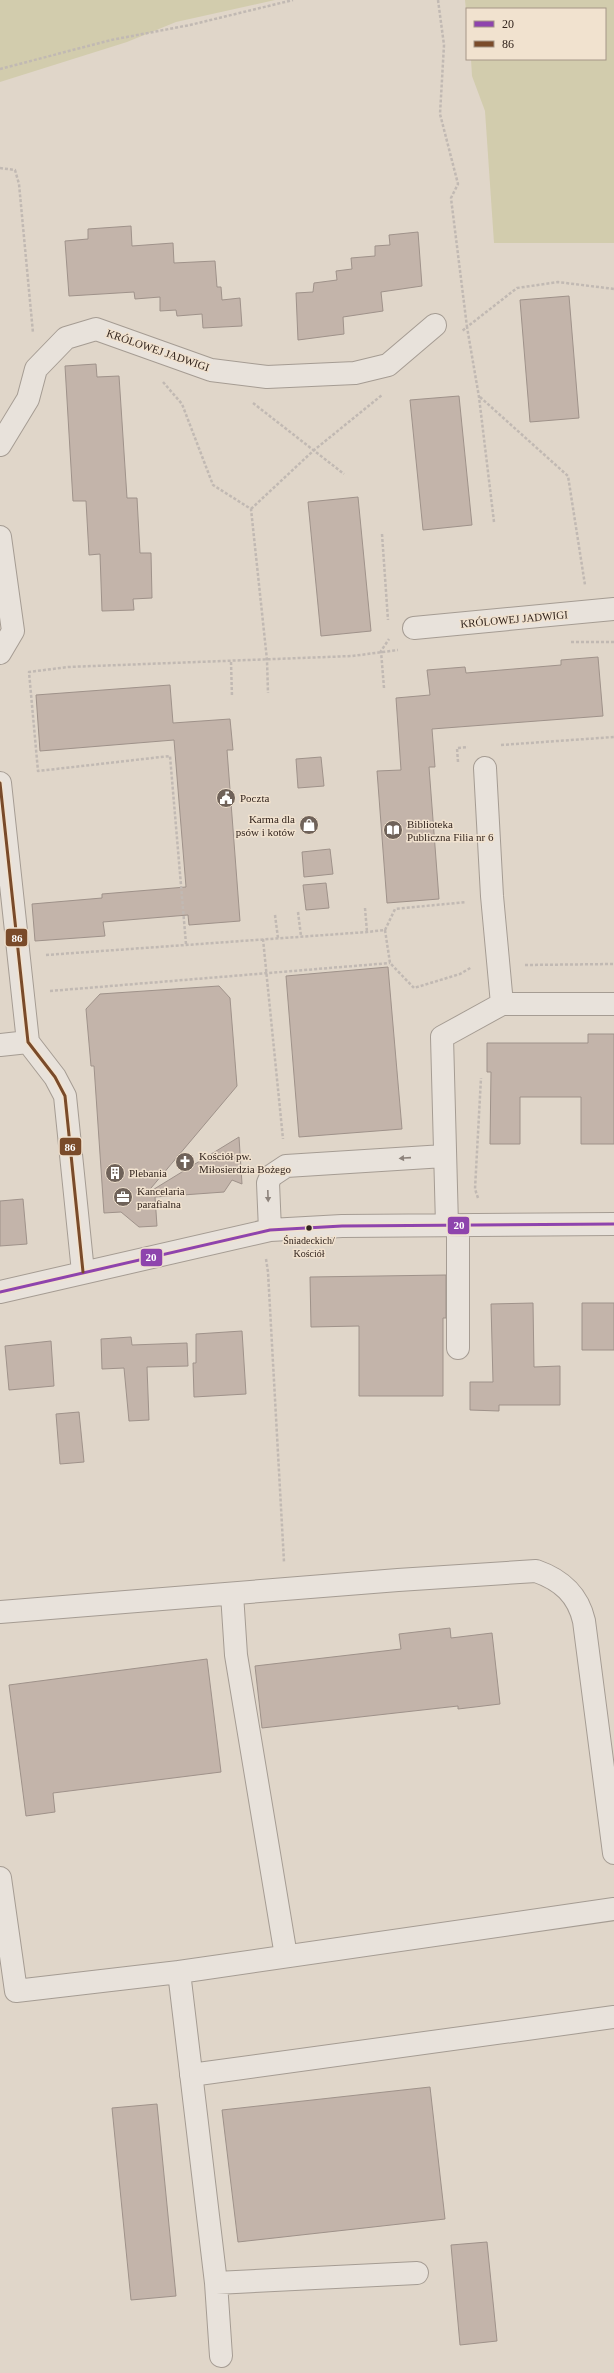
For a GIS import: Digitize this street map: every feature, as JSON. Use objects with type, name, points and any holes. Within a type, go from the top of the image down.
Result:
[{"type":"street","name":"KRÓLOWEJ JADWIGI","points":[[0,445],[28,399],[36,369],[66,338],[96,329],[211,370],[267,377],[355,374],[388,365],[435,325]]},
{"type":"street","points":[[0,537],[13,631],[0,653]]},
{"type":"street","name":"KRÓLOWEJ JADWIGI","points":[[414,628],[614,609]]},
{"type":"street","points":[[485,768],[492,896],[502,1004]]},
{"type":"street","points":[[0,783],[28,1042],[55,1077],[65,1096],[83,1272]]},
{"type":"street","points":[[458,1348],[452,1225],[444,1156],[442,1037],[502,1004],[614,1004]]},
{"type":"street","points":[[0,1045],[28,1042]]},
{"type":"street","points":[[262,1232],[268,1183],[271,1176],[286,1166],[444,1156]]},
{"type":"street","points":[[0,1292],[262,1232],[316,1226],[614,1224]]},
{"type":"street","points":[[0,1612],[398,1580],[536,1571],[548,1575],[564,1585],[577,1602],[584,1621],[614,1853]]},
{"type":"street","points":[[232,1594],[236,1655],[286,1956]]},
{"type":"street","points":[[0,1878],[16,1991],[179,1972],[614,1909]]},
{"type":"street","points":[[179,1972],[216,2283],[221,2356]]},
{"type":"street","points":[[191,2075],[614,2017]]},
{"type":"street","points":[[216,2283],[417,2273]]},
{"type":"path","points":[[0,69],[111,40],[190,26],[293,0]]},
{"type":"path","points":[[438,0],[444,45],[440,114],[458,184],[451,198],[467,327],[479,397],[494,522]]},
{"type":"path","points":[[0,168],[15,170],[19,184],[36,369]]},
{"type":"path","points":[[461,332],[517,288],[558,282],[614,289]]},
{"type":"path","points":[[162,381],[182,404],[213,485],[251,509]]},
{"type":"path","points":[[251,509],[313,451],[389,390]]},
{"type":"path","points":[[479,397],[568,476],[589,612]]},
{"type":"path","points":[[247,398],[344,474]]},
{"type":"path","points":[[251,509],[267,660],[268,693]]},
{"type":"path","points":[[382,534],[388,624]]},
{"type":"path","points":[[384,688],[381,652],[389,639],[389,632]]},
{"type":"path","points":[[567,642],[614,642]]},
{"type":"path","points":[[186,944],[170,756],[38,771],[29,672],[68,668],[352,656],[404,649]]},
{"type":"path","points":[[231,662],[232,697]]},
{"type":"path","points":[[19,957],[385,930],[395,909],[467,902],[492,896]]},
{"type":"path","points":[[365,908],[367,932]]},
{"type":"path","points":[[298,912],[301,936]]},
{"type":"path","points":[[275,915],[278,938]]},
{"type":"path","points":[[263,939],[268,973],[286,1166]]},
{"type":"path","points":[[44,991],[390,963]]},
{"type":"path","points":[[478,1200],[475,1189],[481,1078]]},
{"type":"path","points":[[262,1232],[257,1252],[264,1256],[268,1272],[285,1590]]},
{"type":"shaded area","points":[[0,0],[275,0],[176,22],[127,42],[0,82]]},
{"type":"shaded area","points":[[465,0],[614,0],[614,243],[494,243],[485,111],[472,76],[471,60],[606,60],[606,8],[466,8],[466,10]]},
{"type":"building","points":[[131,226],[132,246],[173,243],[174,263],[215,261],[217,287],[221,287],[222,300],[240,298],[242,326],[203,328],[202,314],[177,316],[176,310],[160,311],[160,297],[135,299],[134,292],[69,296],[65,241],[88,239],[88,229]]},
{"type":"building","points":[[418,232],[422,286],[381,292],[383,311],[343,317],[344,334],[298,340],[296,293],[313,292],[314,283],[337,280],[336,271],[352,269],[351,258],[375,256],[375,246],[390,245],[389,235]]},
{"type":"building","points":[[569,296],[579,418],[530,422],[520,300]]},
{"type":"building","points":[[96,364],[97,377],[119,376],[127,498],[137,498],[140,553],[151,553],[152,598],[133,599],[134,610],[102,611],[100,554],[89,555],[86,501],[73,501],[65,366]]},
{"type":"building","points":[[459,396],[472,525],[423,530],[410,400]]},
{"type":"building","points":[[358,497],[371,631],[321,636],[308,502]]},
{"type":"building","points":[[598,657],[603,716],[432,729],[435,767],[429,767],[439,899],[387,903],[377,771],[401,770],[396,698],[430,695],[427,670],[465,667],[466,673],[561,665],[561,660]]},
{"type":"building","points":[[170,685],[173,723],[230,719],[233,750],[227,750],[240,921],[189,925],[188,915],[103,922],[105,936],[35,941],[32,904],[102,898],[102,894],[186,887],[174,740],[40,751],[36,695]]},
{"type":"building","points":[[321,757],[324,786],[298,788],[296,759]]},
{"type":"building","points":[[330,849],[333,874],[304,877],[302,852]]},
{"type":"building","points":[[326,883],[329,908],[306,910],[303,885]]},
{"type":"building","points":[[388,967],[402,1129],[299,1137],[286,976]]},
{"type":"building","points":[[219,986],[230,998],[237,1086],[146,1194],[239,1137],[242,1184],[232,1180],[224,1192],[155,1197],[157,1226],[139,1227],[121,1212],[104,1213],[94,1066],[91,1066],[86,1009],[100,994]]},
{"type":"building","points":[[588,1034],[614,1034],[614,1144],[581,1144],[581,1097],[520,1097],[520,1144],[490,1144],[491,1072],[487,1072],[487,1043],[588,1043]]},
{"type":"building","points":[[23,1199],[27,1244],[0,1246],[0,1201]]},
{"type":"building","points":[[446,1275],[446,1318],[443,1318],[443,1396],[359,1396],[359,1326],[311,1327],[310,1277]]},
{"type":"building","points":[[533,1303],[534,1367],[560,1366],[560,1405],[499,1405],[499,1411],[470,1410],[470,1382],[493,1382],[491,1304]]},
{"type":"building","points":[[582,1303],[614,1303],[614,1350],[582,1350]]},
{"type":"building","points":[[242,1331],[246,1394],[194,1397],[193,1363],[196,1363],[196,1334]]},
{"type":"building","points":[[131,1337],[132,1345],[187,1343],[188,1366],[147,1367],[149,1420],[129,1421],[124,1368],[102,1369],[101,1339]]},
{"type":"building","points":[[51,1341],[54,1386],[9,1390],[5,1346]]},
{"type":"building","points":[[79,1412],[84,1462],[60,1464],[56,1414]]},
{"type":"building","points":[[450,1628],[451,1638],[492,1633],[500,1704],[458,1709],[458,1706],[262,1728],[255,1666],[401,1649],[399,1634]]},
{"type":"building","points":[[207,1659],[221,1772],[53,1793],[55,1812],[26,1816],[9,1685]]},
{"type":"building","points":[[430,2087],[445,2219],[238,2242],[222,2110]]},
{"type":"building","points":[[157,2104],[176,2296],[131,2300],[112,2108]]},
{"type":"building","points":[[487,2242],[497,2341],[460,2345],[451,2245]]},
{"type":"transit line","name":"86","points":[[0,783],[28,1042],[55,1077],[65,1096],[83,1272]]},
{"type":"transit line","name":"20","points":[[0,1292],[270,1230],[342,1226],[614,1224]]},
{"type":"place","name":"Poczta","points":[[226,798]]},
{"type":"place","name":"Karma dla psów i kotów","points":[[309,825]]},
{"type":"place","name":"Biblioteka Publiczna Filia nr 6","points":[[393,830]]},
{"type":"place","name":"Kościół pw. Miłosierdzia Bożego","points":[[185,1162]]},
{"type":"place","name":"Plebania","points":[[115,1173]]},
{"type":"place","name":"Kancelaria parafialna","points":[[123,1197]]},
{"type":"place","name":"Śniadeckich/ Kościół","points":[[309,1228]]}]
